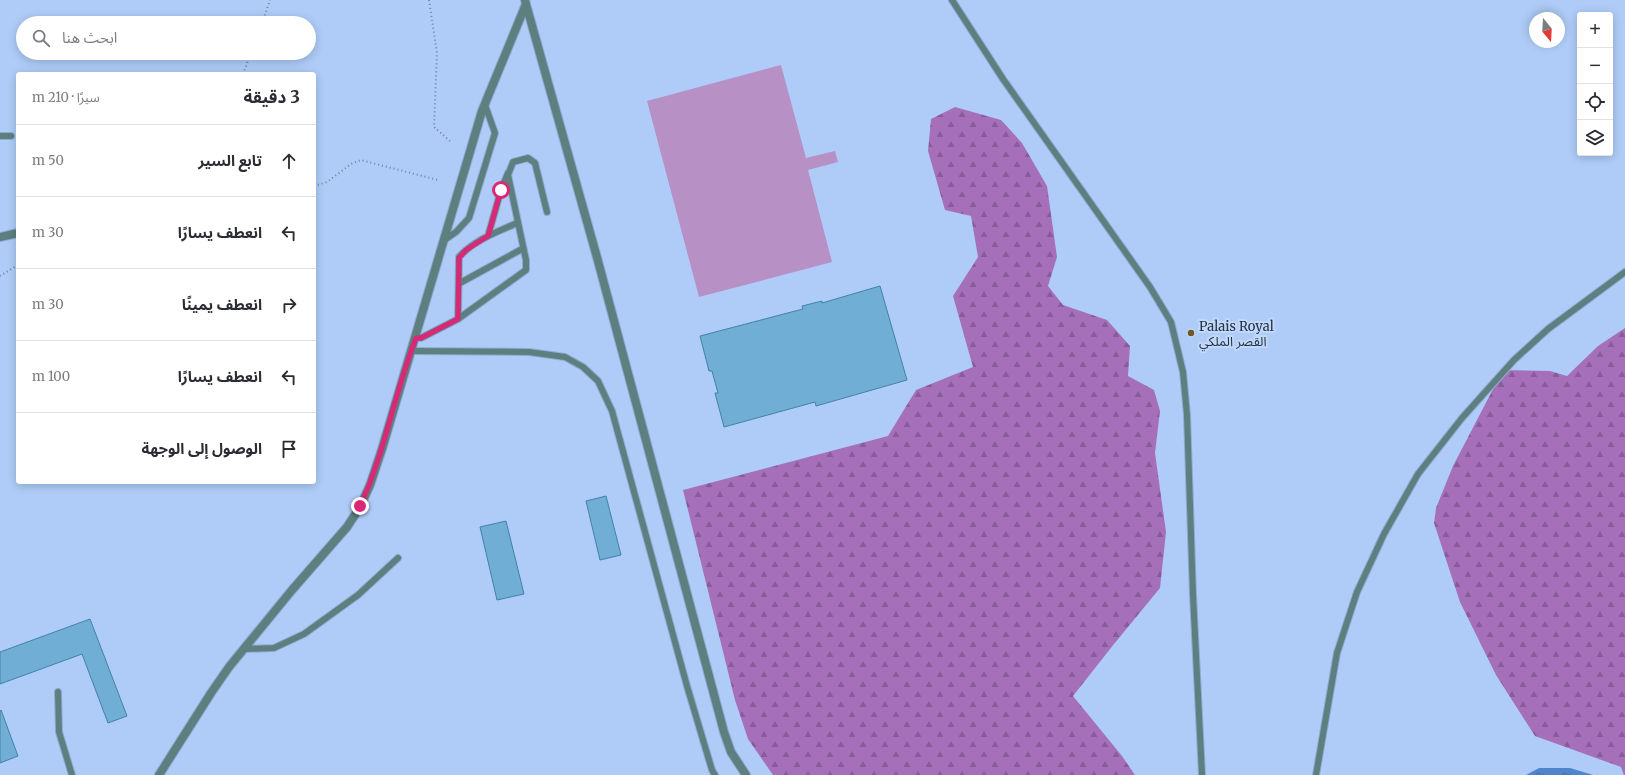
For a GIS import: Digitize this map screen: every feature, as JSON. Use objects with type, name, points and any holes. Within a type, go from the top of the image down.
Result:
[{"type":"street","points":[[159,775],[211,693],[244,649],[292,590],[347,527],[360,506],[370,484],[382,448],[485,105],[526,2]]},
{"type":"street","points":[[526,2],[598,261],[724,732],[731,752],[746,775]]},
{"type":"street","points":[[0,237],[16,233]]},
{"type":"lane","points":[[952,0],[1003,79],[1150,287],[1170,322],[1175,337],[1183,372],[1187,415],[1192,572],[1202,775]]},
{"type":"lane","points":[[443,241],[456,232],[469,218],[495,134],[485,105]]},
{"type":"lane","points":[[0,136],[11,136]]},
{"type":"lane","points":[[416,338],[421,338],[458,319],[526,270],[526,260],[522,249],[508,175],[513,162],[528,158],[535,163],[547,212]]},
{"type":"lane","points":[[488,236],[501,190],[510,171]]},
{"type":"lane","points":[[458,319],[460,283],[459,258],[466,250],[488,236],[517,222]]},
{"type":"lane","points":[[460,283],[522,249]]},
{"type":"lane","points":[[1316,775],[1337,653],[1357,592],[1384,534],[1418,474],[1462,418],[1514,360],[1559,321],[1625,272]]},
{"type":"lane","points":[[411,351],[529,352],[565,358],[583,367],[598,381],[612,411],[687,686],[712,770],[715,775]]},
{"type":"lane","points":[[244,649],[274,648],[304,634],[358,595],[398,558]]},
{"type":"lane","points":[[58,692],[59,732],[72,775]]},
{"type":"path","points":[[264,16],[270,0]]},
{"type":"path","points":[[429,0],[437,53],[434,127],[450,141]]},
{"type":"path","points":[[244,72],[248,60]]},
{"type":"path","points":[[316,185],[327,182],[351,164],[361,160],[438,180]]},
{"type":"path","points":[[0,276],[16,266]]},
{"type":"green space","points":[[955,107],[1001,120],[1022,143],[1047,186],[1057,257],[1048,286],[1063,305],[1107,320],[1130,346],[1128,376],[1154,390],[1160,411],[1155,453],[1166,532],[1160,588],[1073,696],[1122,756],[1135,775],[773,775],[748,739],[735,700],[683,490],[888,436],[916,390],[973,367],[953,296],[978,257],[971,216],[945,210],[928,151],[931,119]]},
{"type":"green space","points":[[1625,328],[1624,775],[1621,767],[1535,736],[1496,675],[1460,602],[1434,523],[1436,508],[1453,466],[1503,370],[1550,371],[1567,376],[1598,346]]},
{"type":"shaded area","points":[[781,65],[806,158],[835,151],[838,162],[808,170],[832,262],[699,297],[647,101]]},
{"type":"water","points":[[1539,768],[1570,768],[1593,775],[1526,775]]},
{"type":"building","points":[[880,286],[907,380],[816,406],[815,402],[724,427],[715,393],[718,393],[712,371],[709,371],[700,336],[803,309],[802,306],[822,301],[822,303]]},
{"type":"building","points":[[606,496],[621,555],[600,560],[586,501]]},
{"type":"building","points":[[506,521],[524,594],[497,600],[480,527]]},
{"type":"building","points":[[90,619],[127,716],[108,723],[82,654],[0,684],[0,652]]},
{"type":"building","points":[[1,710],[18,756],[0,763],[0,711]]},
{"type":"place","name":"Palais Royal القصر الملكي","points":[[1191,333]]},
{"type":"route","points":[[360,506],[370,484],[382,448],[416,338],[421,338],[458,319],[460,283],[459,258],[466,250],[488,236],[501,190]]}]
